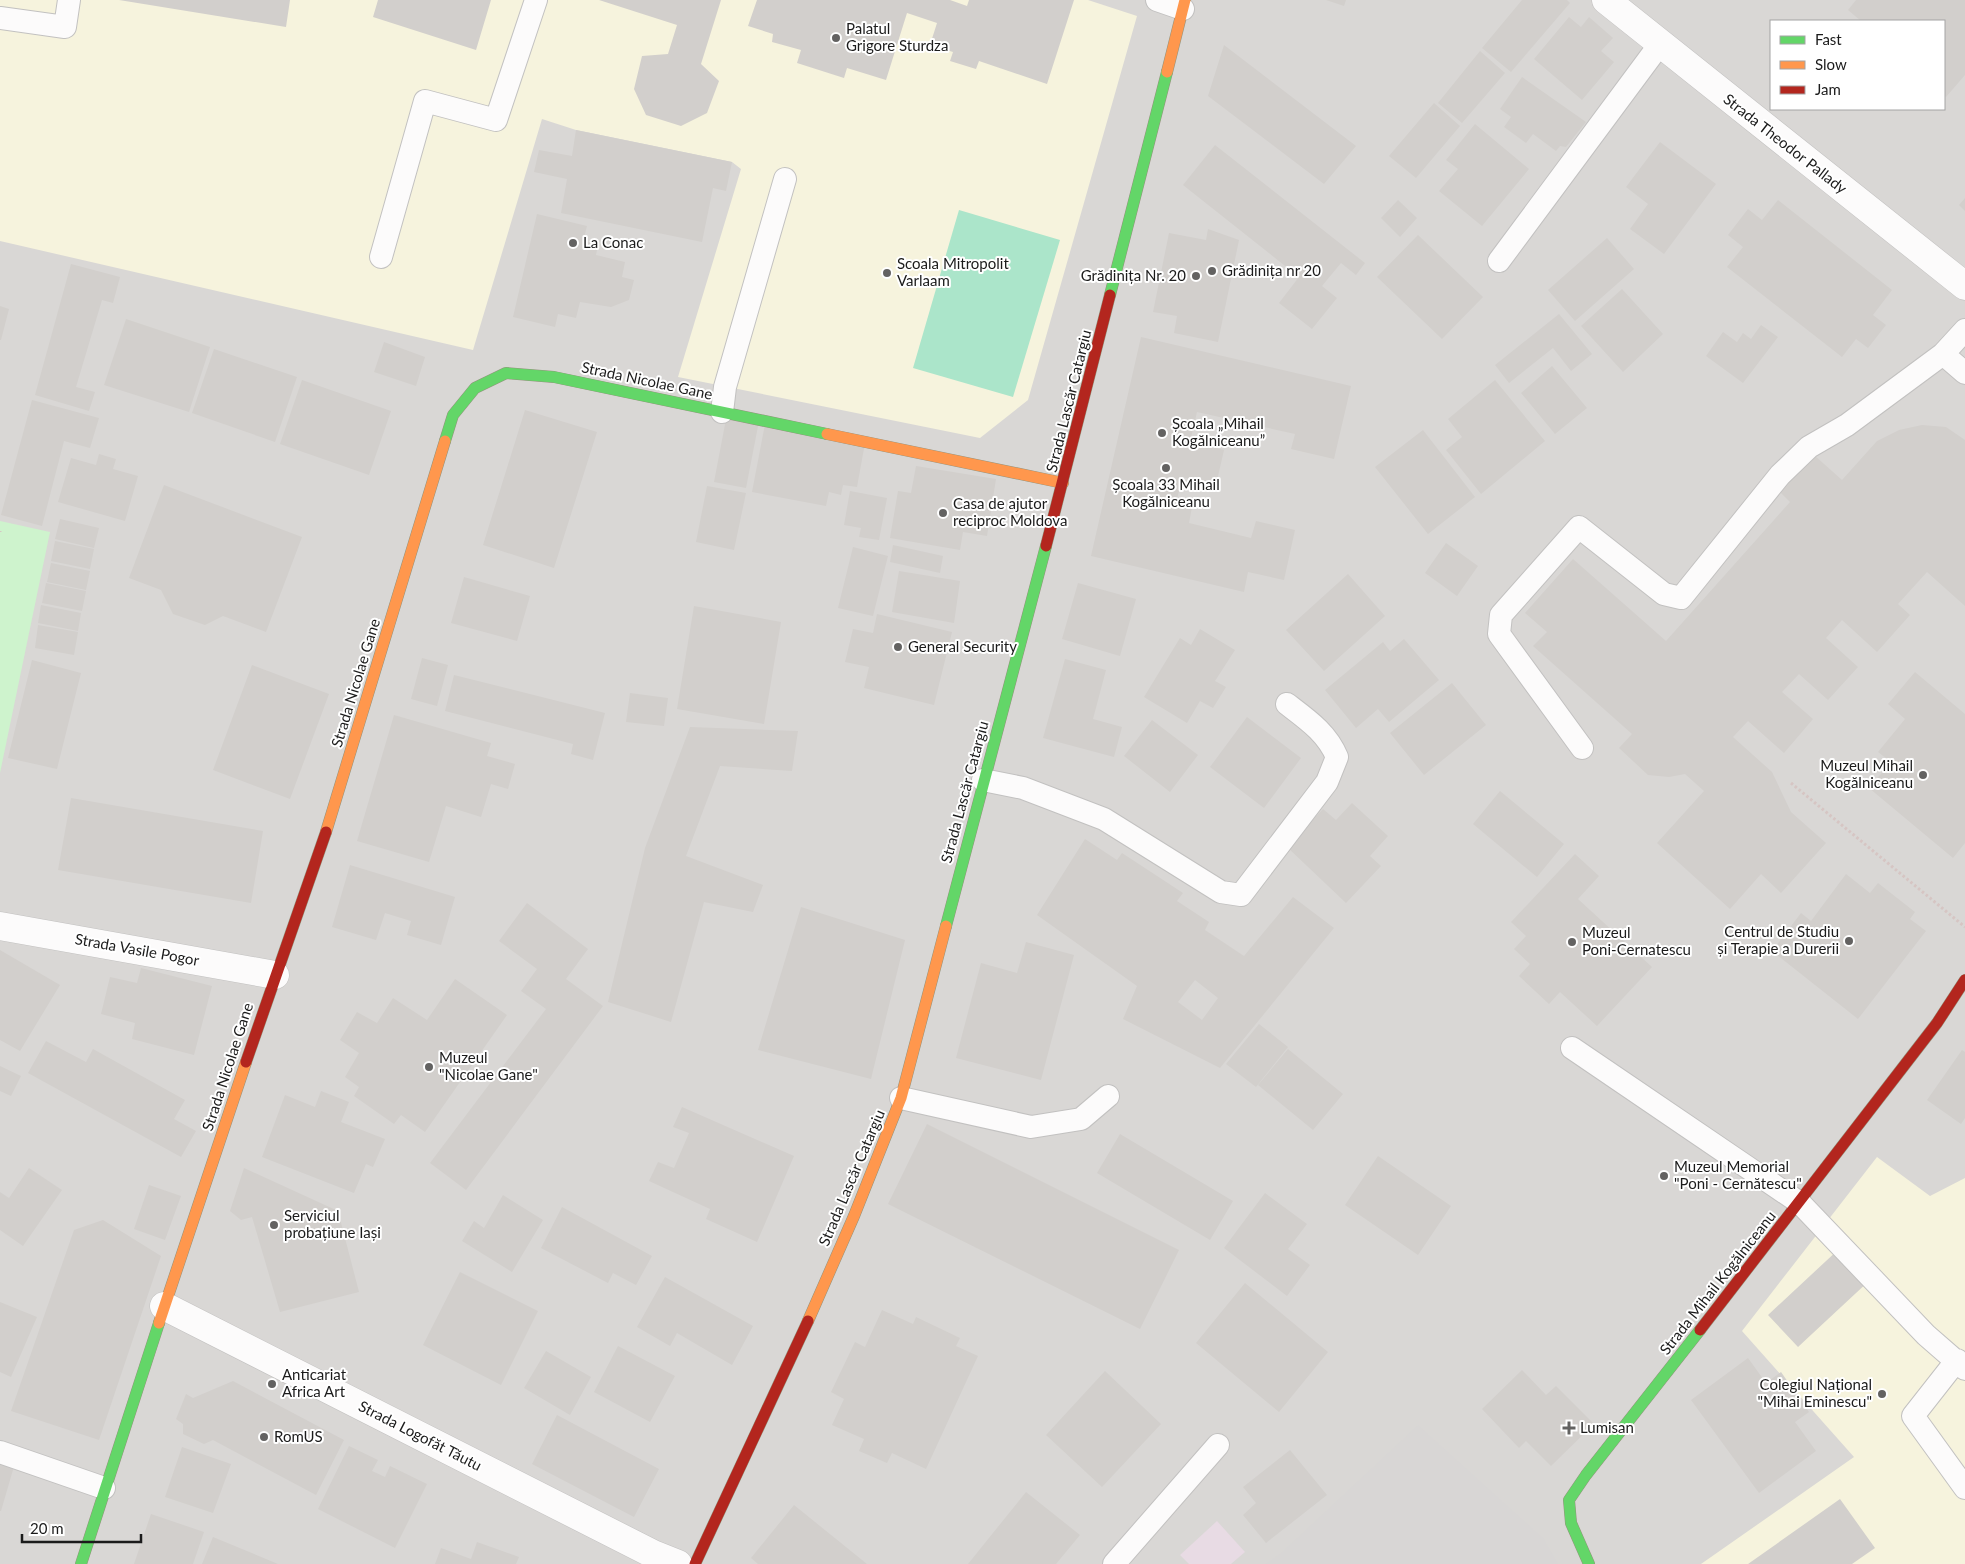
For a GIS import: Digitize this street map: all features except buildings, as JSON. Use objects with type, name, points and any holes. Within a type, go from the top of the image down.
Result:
[{"type":"street","name":"Strada Theodor Pallady","points":[[1606,0],[1965,286]]},
{"type":"street","name":"Strada Lascăr Catargiu","points":[[695,1564],[754,1441],[876,1163],[901,1098],[983,780],[1063,483],[1184,5]]},
{"type":"street","name":"Strada Nicolae Gane","points":[[81,1564],[164,1306],[275,975],[330,820],[453,415],[475,388],[506,373],[554,377],[1063,483]]},
{"type":"street","name":"Strada Vasile Pogor","points":[[0,926],[275,975]]},
{"type":"street","name":"Strada Mihail Kogălniceanu","points":[[1589,1564],[1570,1523],[1569,1500],[1586,1475],[1800,1203],[1936,1023],[1965,980]]},
{"type":"street","name":"Strada Logofăt Tăutu","points":[[164,1306],[653,1554],[678,1564]]},
{"type":"lane","points":[[0,18],[65,27],[69,0]]},
{"type":"lane","points":[[381,258],[425,101],[496,120],[536,0]]},
{"type":"lane","points":[[1157,0],[1184,5]]},
{"type":"lane","points":[[1499,261],[1660,44]]},
{"type":"lane","points":[[722,412],[725,387],[784,179]]},
{"type":"lane","points":[[1582,748],[1499,634],[1501,615],[1579,527],[1664,594],[1681,598],[1780,475],[1804,453],[1847,425],[1943,354],[1965,330]]},
{"type":"lane","points":[[1943,354],[1965,373]]},
{"type":"lane","points":[[983,780],[1023,788],[1104,819],[1221,892],[1240,895],[1326,782],[1337,757],[1332,743],[1322,732],[1287,704]]},
{"type":"lane","points":[[1572,1048],[1800,1203],[1926,1335],[1961,1364],[1913,1416],[1965,1488]]},
{"type":"lane","points":[[901,1098],[1031,1127],[1081,1119],[1108,1096]]},
{"type":"lane","points":[[1114,1564],[1218,1445]]},
{"type":"lane","points":[[0,1452],[104,1488]]},
{"type":"path","points":[[1791,783],[1965,927]]},
{"type":"shaded area","points":[[0,0],[1965,0],[1965,1564],[0,1564]]},
{"type":"shaded area","points":[[0,0],[1088,0],[1137,16],[1028,400],[980,438],[678,377],[741,169],[732,162],[576,130],[542,119],[473,350],[0,241]]},
{"type":"shaded area","name":"Colegiul Național \"Mihai Eminescu\"","points":[[1877,1157],[1930,1196],[1965,1178],[1965,1564],[1701,1564],[1854,1457],[1742,1331]]},
{"type":"shaded area","points":[[1418,1425],[1544,1539],[1558,1564],[1265,1564],[1281,1553]]},
{"type":"shaded area","points":[[1217,1521],[1245,1552],[1231,1564],[1189,1564],[1180,1555]]},
{"type":"green space","points":[[959,210],[1060,240],[1013,397],[913,368]]},
{"type":"green space","points":[[0,521],[50,532],[0,773]]},
{"type":"traffic: fast","points":[[1110,295],[1167,72]]},
{"type":"traffic: fast","points":[[445,441],[453,415],[475,388],[506,373],[554,377],[827,434]]},
{"type":"traffic: fast","points":[[946,926],[1046,546]]},
{"type":"traffic: fast","points":[[81,1564],[159,1323]]},
{"type":"traffic: fast","points":[[1589,1564],[1571,1523],[1569,1500],[1586,1475],[1700,1330]]},
{"type":"traffic: slow","points":[[1167,72],[1185,0]]},
{"type":"traffic: slow","points":[[827,434],[1063,483]]},
{"type":"traffic: slow","points":[[326,832],[445,441]]},
{"type":"traffic: slow","points":[[808,1321],[854,1216],[901,1098],[946,926]]},
{"type":"traffic: slow","points":[[159,1323],[246,1062]]},
{"type":"traffic: jam","points":[[1046,546],[1110,295]]},
{"type":"traffic: jam","points":[[246,1062],[326,832]]},
{"type":"traffic: jam","points":[[1700,1330],[1937,1023],[1965,980]]},
{"type":"traffic: jam","points":[[695,1564],[808,1321]]},
{"type":"place","name":"Palatul Grigore Sturdza","points":[[836,38]]},
{"type":"place","name":"La Conac","points":[[573,243]]},
{"type":"place","name":"Grădinița nr 20","points":[[1212,271]]},
{"type":"place","name":"Scoala Mitropolit Varlaam","points":[[887,273]]},
{"type":"place","name":"Grădinița Nr. 20","points":[[1196,276]]},
{"type":"place","name":"Școala „Mihail Kogălniceanu”","points":[[1162,433]]},
{"type":"place","name":"Școala 33 Mihail Kogălniceanu","points":[[1166,468]]},
{"type":"place","name":"Casa de ajutor reciproc Moldova","points":[[943,513]]},
{"type":"place","name":"General Security","points":[[898,647]]},
{"type":"place","name":"Muzeul Mihail Kogălniceanu","points":[[1923,775]]},
{"type":"place","name":"Centrul de Studiu și Terapie a Durerii","points":[[1849,941]]},
{"type":"place","name":"Muzeul Poni-Cernatescu","points":[[1572,942]]},
{"type":"place","name":"Muzeul \"Nicolae Gane\"","points":[[429,1067]]},
{"type":"place","name":"Muzeul Memorial \"Poni - Cernătescu\"","points":[[1664,1176]]},
{"type":"place","name":"Serviciul probațiune Iași","points":[[274,1225]]},
{"type":"place","name":"Anticariat Africa Art","points":[[272,1384]]},
{"type":"place","name":"Colegiul Național \"Mihai Eminescu\"","points":[[1882,1394]]},
{"type":"place","name":"Lumisan","points":[[1569,1428]]},
{"type":"place","name":"RomUS","points":[[264,1437]]}]
